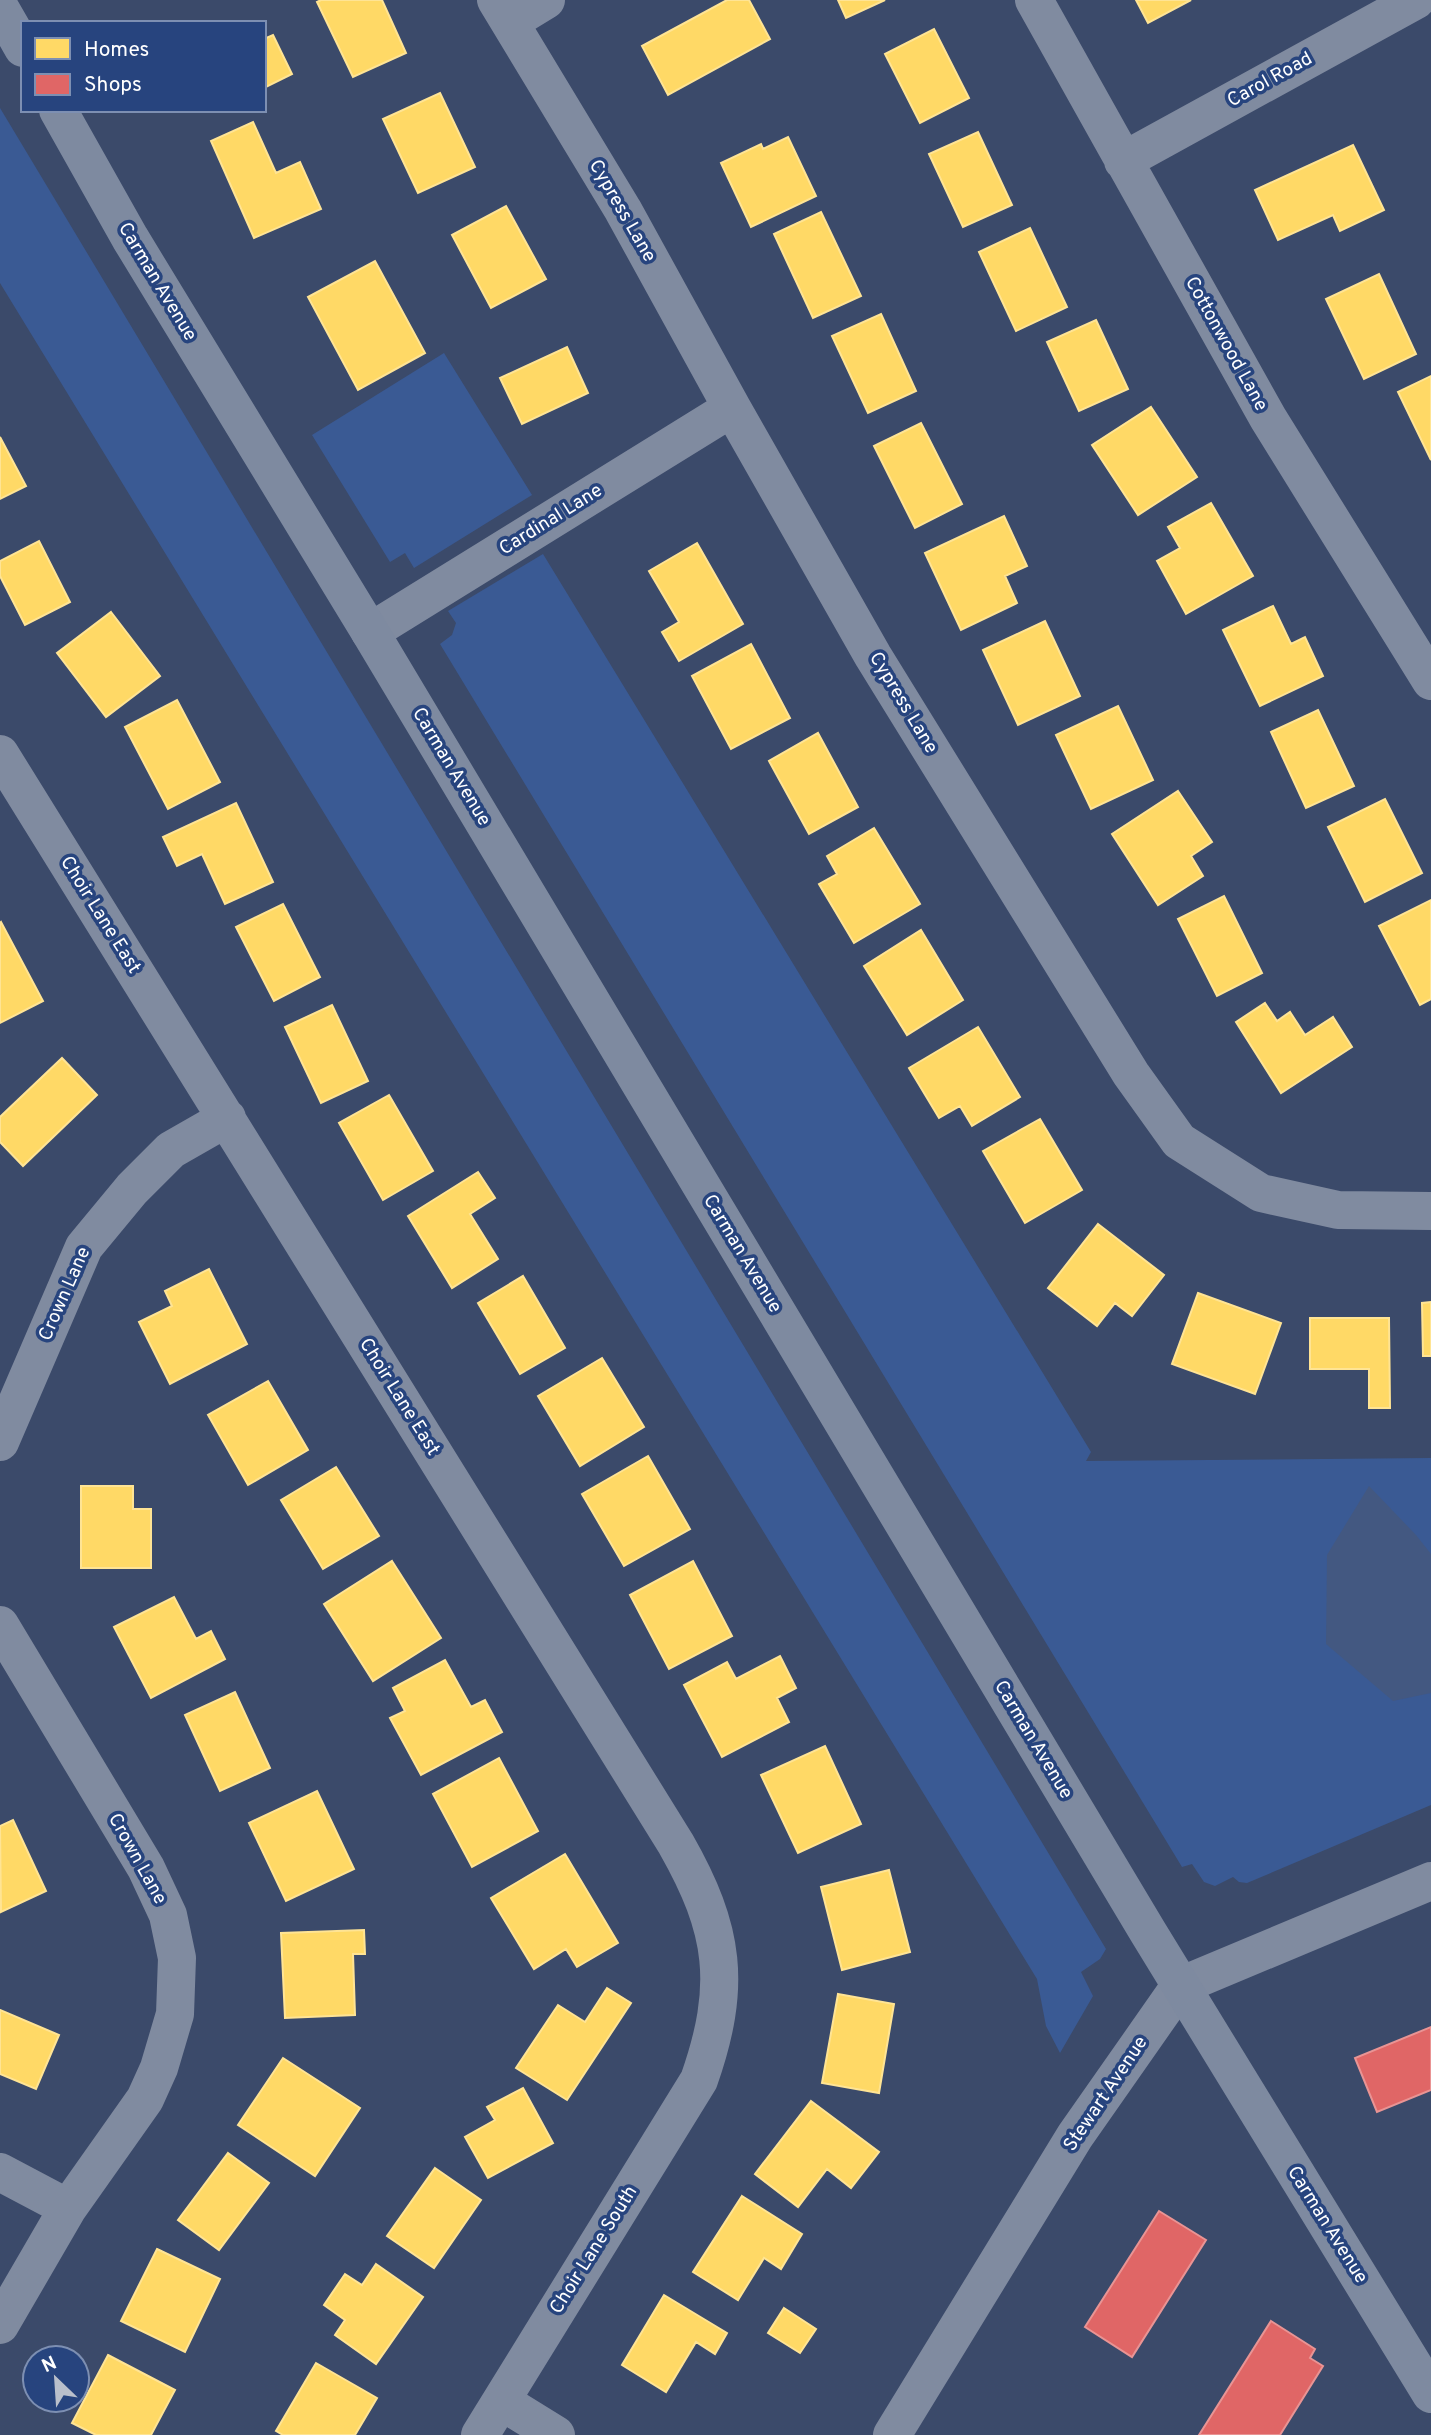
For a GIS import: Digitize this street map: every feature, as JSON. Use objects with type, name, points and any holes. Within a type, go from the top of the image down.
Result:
[{"type":"main road","points":[[0,8],[21,45]]},
{"type":"main road","name":"Carman Avenue","points":[[59,112],[130,238],[370,632],[1180,1986],[1431,2394]]},
{"type":"street","points":[[503,11],[546,0]]},
{"type":"street","name":"Cottonwood Lane","points":[[1034,0],[1268,418],[1431,681]]},
{"type":"street","name":"Carol Road","points":[[1123,161],[1416,0]]},
{"type":"street","name":"Cypress Lane","points":[[503,11],[623,210],[873,656],[1131,1074],[1180,1141],[1261,1193],[1338,1210],[1431,1211]]},
{"type":"street","name":"Cardinal Lane","points":[[370,632],[732,408]]},
{"type":"street","name":"Choir Lane East","points":[[0,754],[698,1883],[713,1925],[720,1962],[714,2037],[704,2064]]},
{"type":"street","name":"Crown Lane","points":[[0,1442],[84,1247],[132,1189],[171,1150],[227,1118]]},
{"type":"street","name":"Crown Lane","points":[[0,1625],[146,1868],[168,1915],[177,1958],[175,2014],[159,2068],[145,2099],[68,2208],[0,2325]]},
{"type":"street","points":[[1180,1986],[1431,1881]]},
{"type":"street","name":"Stewart Avenue","points":[[892,2435],[1074,2136],[1180,1986]]},
{"type":"street","name":"Choir Lane South","points":[[480,2435],[699,2080],[704,2064]]},
{"type":"street","points":[[0,2172],[68,2208]]},
{"type":"street","points":[[501,2401],[556,2435]]},
{"type":"shaded area","points":[[0,108],[1106,1949],[1100,1959],[1081,1972],[1093,1996],[1060,2053],[1046,2026],[1037,1979],[0,283]]},
{"type":"shaded area","points":[[444,353],[532,495],[414,568],[405,553],[390,562],[312,435]]},
{"type":"shaded area","points":[[543,554],[1091,1452],[1086,1461],[1431,1458],[1431,1805],[1247,1883],[1239,1882],[1233,1877],[1215,1886],[1204,1882],[1192,1864],[1182,1867],[440,644],[452,635],[456,623],[448,611]]},
{"type":"shaded area","points":[[1369,1486],[1431,1554],[1431,1693],[1393,1701],[1326,1644],[1327,1555]]},
{"type":"building: Homes","points":[[382,0],[406,53],[353,77],[317,2]]},
{"type":"building: Homes","points":[[727,0],[749,0],[770,39],[668,95],[642,46]]},
{"type":"building: Homes","points":[[838,0],[885,0],[846,18]]},
{"type":"building: Homes","points":[[1136,0],[1191,0],[1148,23]]},
{"type":"building: Homes","points":[[934,29],[969,98],[920,123],[885,54]]},
{"type":"building: Homes","points":[[273,35],[292,74],[266,87],[266,38]]},
{"type":"building: Homes","points":[[440,93],[475,167],[418,193],[383,119]]},
{"type":"building: Homes","points":[[253,122],[276,173],[300,162],[321,209],[254,238],[211,141]]},
{"type":"building: Homes","points":[[978,132],[1012,205],[963,227],[929,154]]},
{"type":"building: Homes","points":[[788,137],[816,196],[751,227],[721,163],[761,144],[763,149]]},
{"type":"building: Homes","points":[[1353,145],[1384,210],[1340,231],[1333,215],[1278,240],[1255,190]]},
{"type":"building: Homes","points":[[506,206],[546,279],[491,308],[452,235]]},
{"type":"building: Homes","points":[[821,212],[861,296],[813,318],[774,234]]},
{"type":"building: Homes","points":[[1030,228],[1067,307],[1016,331],[979,252]]},
{"type":"building: Homes","points":[[375,261],[425,353],[358,390],[308,297]]},
{"type":"building: Homes","points":[[1379,274],[1416,354],[1364,379],[1326,299]]},
{"type":"building: Homes","points":[[881,314],[916,391],[868,413],[832,336]]},
{"type":"building: Homes","points":[[1096,320],[1128,389],[1079,411],[1047,342]]},
{"type":"building: Homes","points":[[567,347],[588,393],[522,424],[500,378]]},
{"type":"building: Homes","points":[[1431,376],[1431,460],[1398,392]]},
{"type":"building: Homes","points":[[1151,407],[1197,477],[1138,515],[1092,445]]},
{"type":"building: Homes","points":[[921,423],[962,504],[915,528],[874,446]]},
{"type":"building: Homes","points":[[0,437],[26,486],[0,499]]},
{"type":"building: Homes","points":[[1211,503],[1253,576],[1186,614],[1157,561],[1180,548],[1168,527]]},
{"type":"building: Homes","points":[[1004,516],[1027,566],[1005,576],[1017,603],[961,630],[925,553]]},
{"type":"building: Homes","points":[[39,541],[70,602],[25,625],[0,576],[0,561]]},
{"type":"building: Homes","points":[[697,543],[743,624],[679,661],[662,632],[679,622],[649,571]]},
{"type":"building: Homes","points":[[1273,606],[1291,644],[1305,637],[1323,676],[1260,706],[1223,630]]},
{"type":"building: Homes","points":[[111,612],[160,676],[106,717],[57,653]]},
{"type":"building: Homes","points":[[1045,621],[1080,696],[1018,725],[983,650]]},
{"type":"building: Homes","points":[[751,644],[790,718],[731,749],[692,676]]},
{"type":"building: Homes","points":[[177,700],[220,782],[168,809],[125,727]]},
{"type":"building: Homes","points":[[1118,706],[1153,780],[1091,809],[1056,735]]},
{"type":"building: Homes","points":[[1318,710],[1354,786],[1306,808],[1271,732]]},
{"type":"building: Homes","points":[[818,733],[858,807],[809,834],[769,761]]},
{"type":"building: Homes","points":[[1178,791],[1212,842],[1191,856],[1203,876],[1158,905],[1112,834]]},
{"type":"building: Homes","points":[[1385,799],[1422,873],[1365,902],[1328,827]]},
{"type":"building: Homes","points":[[236,803],[273,882],[225,904],[202,854],[177,866],[163,837]]},
{"type":"building: Homes","points":[[874,828],[920,904],[854,943],[819,884],[837,874],[827,856]]},
{"type":"building: Homes","points":[[1224,896],[1262,973],[1217,996],[1178,919]]},
{"type":"building: Homes","points":[[1431,900],[1431,999],[1420,1005],[1379,926]]},
{"type":"building: Homes","points":[[283,904],[320,977],[274,1001],[236,927]]},
{"type":"building: Homes","points":[[0,923],[43,1001],[0,1023]]},
{"type":"building: Homes","points":[[921,930],[963,1000],[907,1035],[864,966]]},
{"type":"building: Homes","points":[[1265,1003],[1277,1021],[1290,1012],[1305,1035],[1333,1017],[1352,1047],[1281,1093],[1236,1022]]},
{"type":"building: Homes","points":[[332,1005],[368,1081],[321,1103],[285,1027]]},
{"type":"building: Homes","points":[[978,1027],[1020,1097],[972,1126],[960,1106],[939,1118],[909,1068]]},
{"type":"building: Homes","points":[[62,1058],[97,1095],[23,1166],[0,1142],[0,1117]]},
{"type":"building: Homes","points":[[389,1095],[433,1171],[383,1200],[339,1123]]},
{"type":"building: Homes","points":[[1040,1119],[1082,1190],[1025,1223],[983,1151]]},
{"type":"building: Homes","points":[[478,1172],[495,1198],[470,1214],[498,1259],[452,1288],[408,1216]]},
{"type":"building: Homes","points":[[1098,1224],[1164,1275],[1132,1316],[1115,1303],[1097,1326],[1048,1288]]},
{"type":"building: Homes","points":[[209,1269],[247,1344],[170,1384],[139,1322],[172,1306],[165,1291]]},
{"type":"building: Homes","points":[[523,1276],[565,1348],[520,1374],[478,1303]]},
{"type":"building: Homes","points":[[1198,1293],[1281,1323],[1255,1394],[1172,1364]]},
{"type":"building: Homes","points":[[1431,1302],[1431,1356],[1423,1356],[1422,1303]]},
{"type":"building: Homes","points":[[1310,1318],[1389,1318],[1390,1408],[1369,1408],[1369,1369],[1310,1369]]},
{"type":"building: Homes","points":[[602,1358],[644,1427],[580,1466],[538,1396]]},
{"type":"building: Homes","points":[[268,1381],[308,1450],[248,1485],[208,1415]]},
{"type":"building: Homes","points":[[648,1456],[690,1529],[624,1566],[582,1494]]},
{"type":"building: Homes","points":[[336,1467],[379,1536],[323,1569],[281,1500]]},
{"type":"building: Homes","points":[[81,1486],[133,1486],[133,1509],[151,1509],[151,1568],[81,1568]]},
{"type":"building: Homes","points":[[392,1561],[441,1638],[373,1681],[324,1604]]},
{"type":"building: Homes","points":[[693,1561],[732,1636],[669,1669],[630,1595]]},
{"type":"building: Homes","points":[[174,1597],[196,1639],[211,1631],[225,1659],[151,1698],[114,1627]]},
{"type":"building: Homes","points":[[780,1656],[796,1688],[777,1698],[789,1722],[722,1757],[684,1685],[727,1662],[736,1679]]},
{"type":"building: Homes","points":[[445,1660],[471,1707],[485,1700],[502,1732],[421,1775],[390,1718],[405,1711],[393,1688]]},
{"type":"building: Homes","points":[[235,1692],[270,1768],[220,1791],[185,1715]]},
{"type":"building: Homes","points":[[825,1746],[861,1824],[798,1853],[761,1775]]},
{"type":"building: Homes","points":[[499,1758],[538,1831],[472,1867],[433,1794]]},
{"type":"building: Homes","points":[[317,1791],[354,1869],[286,1901],[249,1823]]},
{"type":"building: Homes","points":[[13,1820],[46,1891],[1,1912],[0,1826]]},
{"type":"building: Homes","points":[[565,1854],[618,1943],[577,1967],[566,1949],[534,1969],[491,1898]]},
{"type":"building: Homes","points":[[889,1870],[910,1952],[842,1970],[821,1887]]},
{"type":"building: Homes","points":[[364,1930],[365,1954],[353,1954],[355,2015],[285,2018],[281,1933]]},
{"type":"building: Homes","points":[[607,1988],[631,2003],[567,2100],[516,2068],[558,2005],[585,2022]]},
{"type":"building: Homes","points":[[838,1994],[894,2004],[879,2093],[822,2083]]},
{"type":"building: Homes","points":[[0,2010],[59,2035],[36,2089],[0,2074]]},
{"type":"building: Homes","points":[[283,2058],[360,2108],[315,2176],[238,2125]]},
{"type":"building: Homes","points":[[523,2088],[553,2143],[488,2178],[465,2137],[495,2120],[487,2107]]},
{"type":"building: Homes","points":[[811,2101],[879,2152],[851,2188],[827,2169],[798,2207],[755,2174]]},
{"type":"building: Homes","points":[[228,2153],[269,2183],[219,2250],[178,2220]]},
{"type":"building: Homes","points":[[435,2168],[481,2200],[434,2268],[387,2236]]},
{"type":"building: Homes","points":[[742,2196],[802,2234],[781,2269],[764,2258],[738,2300],[693,2272]]},
{"type":"building: Homes","points":[[157,2249],[220,2279],[185,2352],[121,2321]]},
{"type":"building: Homes","points":[[376,2264],[423,2297],[376,2364],[335,2335],[345,2320],[324,2305],[345,2274],[362,2285]]},
{"type":"building: Homes","points":[[664,2295],[727,2333],[715,2354],[696,2342],[666,2392],[622,2365]]},
{"type":"building: Homes","points":[[784,2308],[816,2329],[800,2353],[768,2333]]},
{"type":"building: Homes","points":[[108,2355],[175,2390],[151,2435],[96,2435],[72,2423],[77,2414],[91,2414],[91,2387]]},
{"type":"building: Homes","points":[[316,2363],[377,2398],[355,2435],[283,2435],[276,2431]]},
{"type":"building: Shops","points":[[1431,2027],[1431,2090],[1377,2112],[1355,2058]]},
{"type":"building: Shops","points":[[1159,2211],[1206,2240],[1132,2357],[1085,2327]]},
{"type":"building: Shops","points":[[1271,2321],[1315,2349],[1310,2358],[1323,2366],[1280,2435],[1199,2435]]}]
